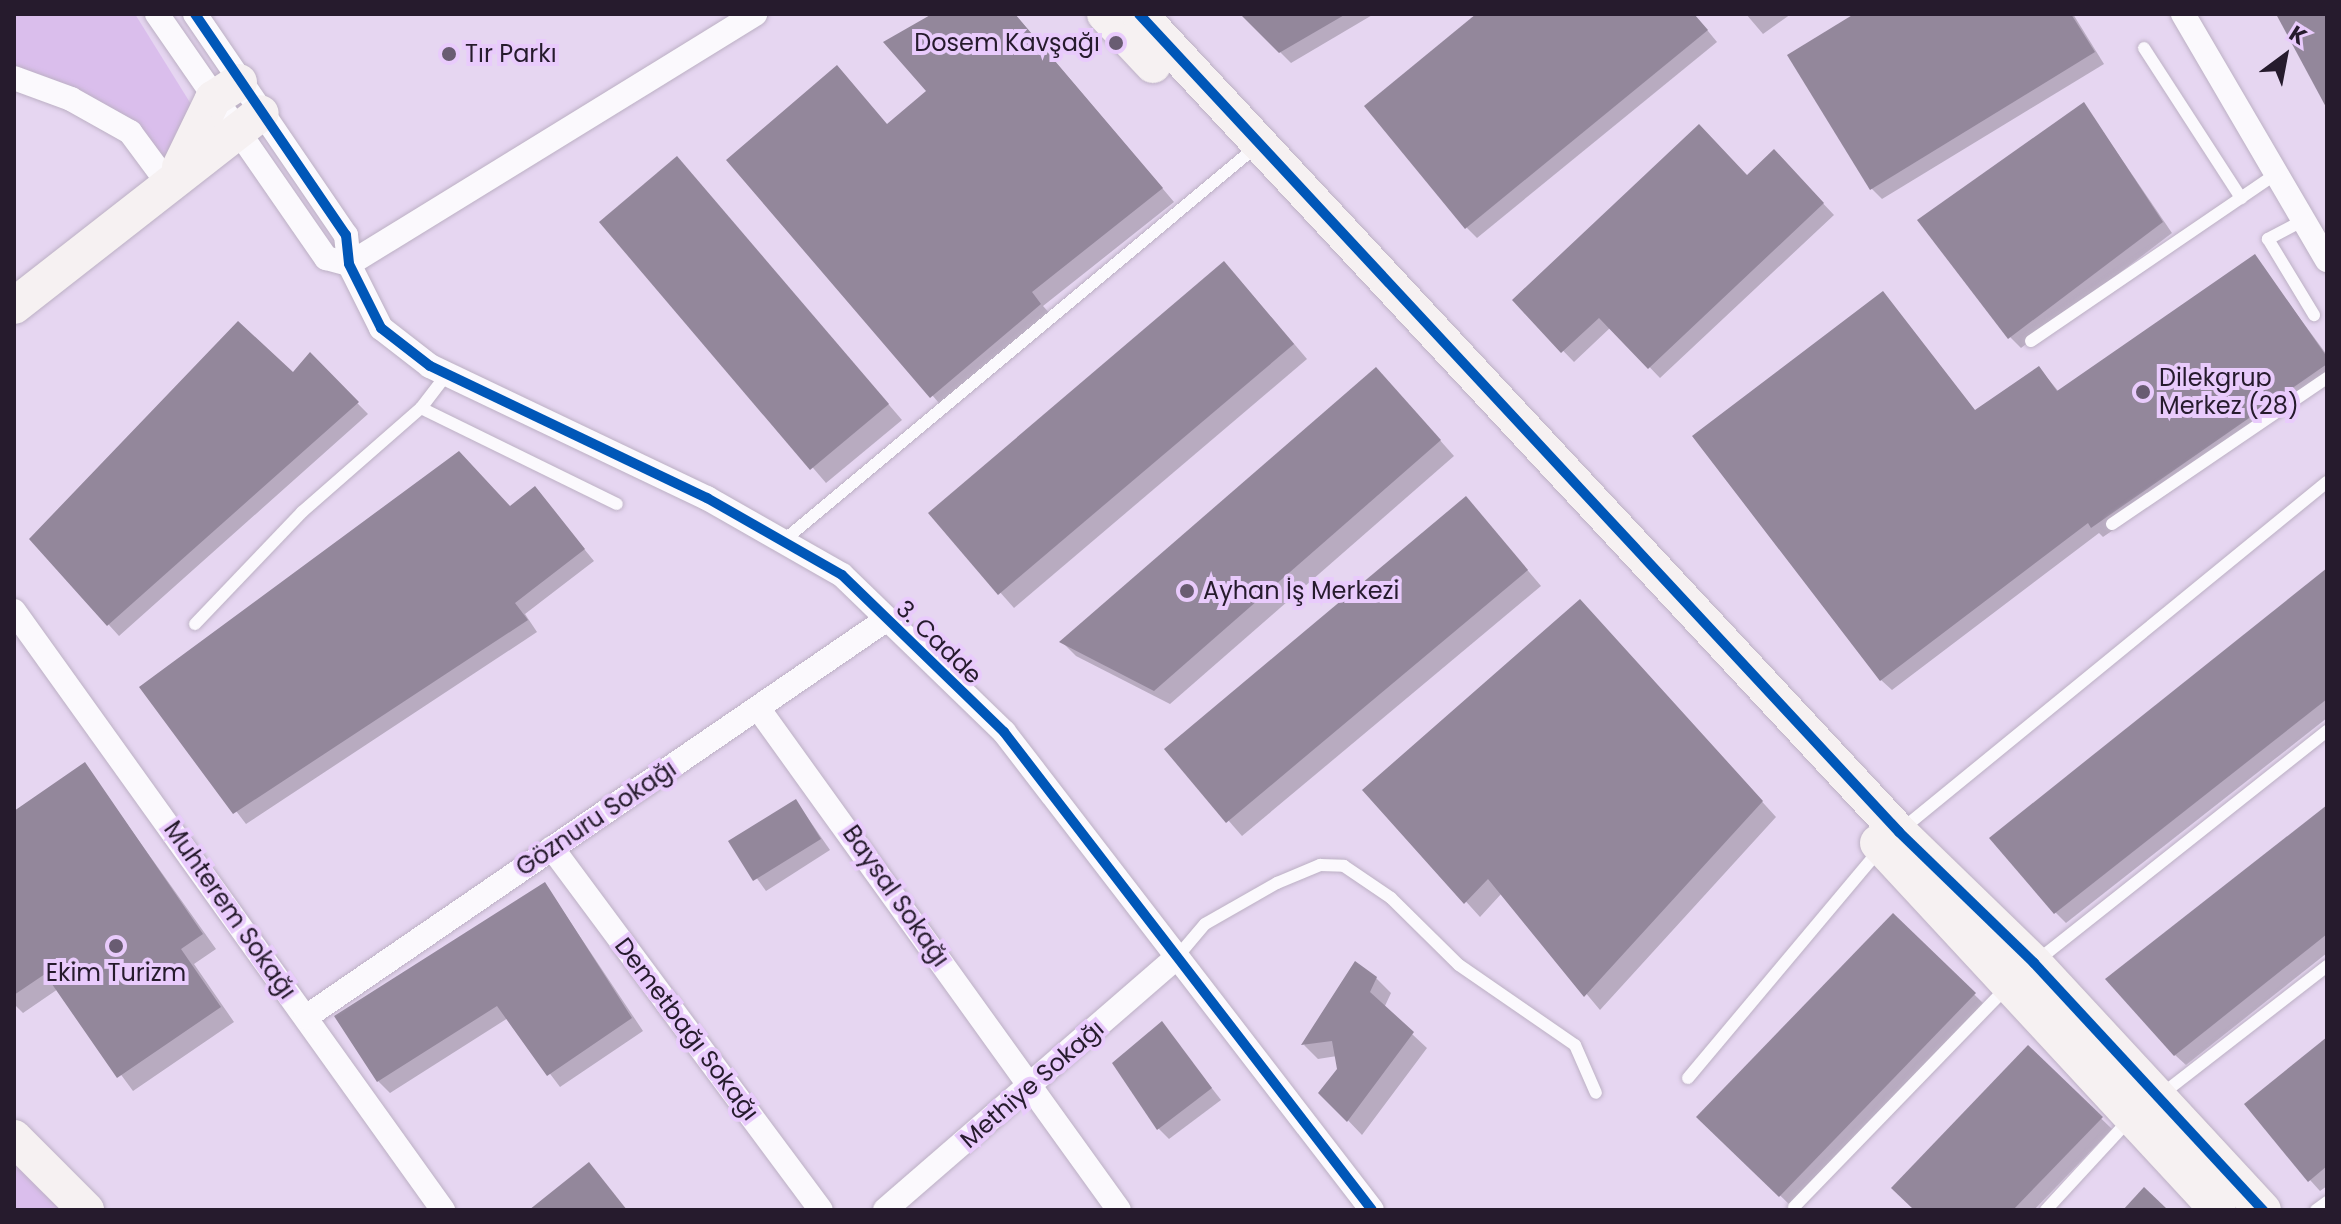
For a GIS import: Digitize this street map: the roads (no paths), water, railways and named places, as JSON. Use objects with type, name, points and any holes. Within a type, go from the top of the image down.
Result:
[{"type":"street","points":[[157,14],[226,90],[326,258],[349,264],[755,14]]},
{"type":"street","points":[[195,14],[226,90],[247,122]]},
{"type":"street","points":[[1105,14],[1251,152],[1890,839],[2023,972],[2146,1107],[2263,1210]]},
{"type":"street","points":[[1139,14],[1251,152]]},
{"type":"street","points":[[2183,14],[2327,260]]},
{"type":"street","points":[[14,78],[71,99],[130,132],[170,186]]},
{"type":"street","points":[[170,186],[226,90]]},
{"type":"street","points":[[14,306],[170,186],[247,122]]},
{"type":"street","name":"3. Cadde","points":[[247,122],[346,235],[349,264],[381,328],[447,374],[707,498],[842,575],[1004,732],[1372,1210]]},
{"type":"street","name":"Muhterem Sokağı","points":[[14,611],[443,1210]]},
{"type":"street","name":"Göznuru Sokağı","points":[[306,1017],[887,619]]},
{"type":"street","name":"Baysal Sokağı","points":[[758,708],[1119,1210]]},
{"type":"street","name":"Demetbağı Sokağı","points":[[552,848],[821,1210]]},
{"type":"street","name":"Methiye Sokağı","points":[[885,1210],[1032,1086],[1177,957]]},
{"type":"street","points":[[2146,1107],[2218,1210]]},
{"type":"street","points":[[14,1138],[86,1210]]},
{"type":"lane","points":[[2144,48],[2241,198]]},
{"type":"lane","points":[[783,541],[1251,152]]},
{"type":"lane","points":[[2031,341],[2276,174]]},
{"type":"lane","points":[[2304,220],[2268,239],[2314,315]]},
{"type":"lane","points":[[195,624],[302,512],[421,408],[447,374]]},
{"type":"lane","points":[[2112,524],[2327,378]]},
{"type":"lane","points":[[421,408],[617,504]]},
{"type":"lane","points":[[1688,1078],[1890,839],[2327,482]]},
{"type":"lane","points":[[1794,1207],[2023,972],[2327,731]]},
{"type":"lane","points":[[1177,957],[1205,924],[1277,883],[1320,865],[1344,866],[1391,898],[1459,965],[1575,1045],[1596,1093]]},
{"type":"lane","points":[[2046,1210],[2146,1107],[2327,966]]},
{"type":"lane","points":[[2316,1210],[2327,1202]]},
{"type":"place","name":"Dosem Kavşağı","points":[[1116,43]]},
{"type":"place","name":"Tır Parkı","points":[[449,54]]},
{"type":"place","name":"Dilekgrup Merkez (28)","points":[[2143,392]]},
{"type":"place","name":"Ayhan İş Merkezi","points":[[1187,591]]},
{"type":"place","name":"Ekim Turizm","points":[[116,946]]}]
